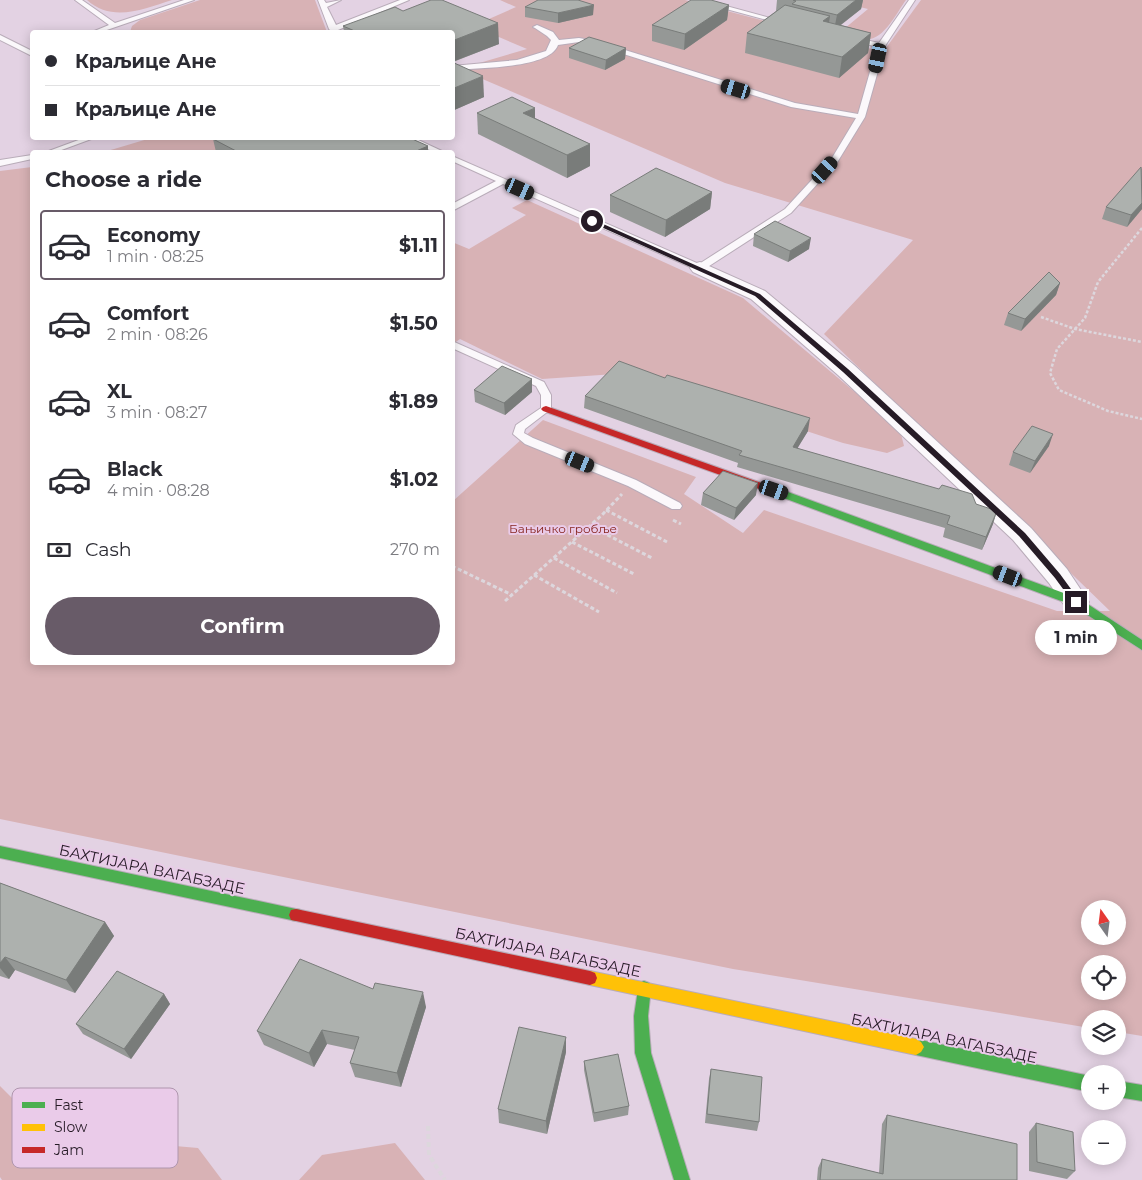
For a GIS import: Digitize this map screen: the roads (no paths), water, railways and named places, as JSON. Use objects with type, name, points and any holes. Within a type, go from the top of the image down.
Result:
[{"type":"main road","points":[[546,410],[931,546],[1076,602],[1142,646]]},
{"type":"main road","name":"БАХТИЈАРА ВАГАБЗАДЕ","points":[[0,852],[1081,1082]]},
{"type":"main road","points":[[644,988],[640,1016],[643,1053],[682,1180]]},
{"type":"main road","points":[[1126,1090],[1142,1093]]},
{"type":"street","points":[[700,268],[758,295],[846,370],[1022,534],[1058,576],[1076,602]]},
{"type":"lane","points":[[78,0],[114,26]]},
{"type":"lane","points":[[102,30],[191,0]]},
{"type":"lane","points":[[334,30],[322,3],[338,0]]},
{"type":"lane","points":[[336,30],[406,0]]},
{"type":"lane","points":[[696,0],[794,25]]},
{"type":"lane","points":[[718,6],[728,0]]},
{"type":"lane","points":[[455,159],[700,268],[788,211],[835,159],[861,117],[881,46],[912,0]]},
{"type":"lane","points":[[455,68],[534,59],[548,54],[554,48],[555,40],[550,34],[537,27]]},
{"type":"lane","points":[[0,37],[30,53]]},
{"type":"lane","points":[[842,37],[881,46]]},
{"type":"lane","points":[[555,43],[580,40],[596,43],[784,102],[861,117]]},
{"type":"lane","points":[[56,150],[84,140]]},
{"type":"lane","points":[[413,140],[435,150]]},
{"type":"lane","points":[[0,164],[30,157]]},
{"type":"lane","points":[[455,206],[502,181]]},
{"type":"lane","points":[[455,345],[540,384],[546,395],[546,410],[520,427],[518,434],[528,441],[632,483],[676,506]]},
{"type":"park label","name":"Бањичко гробље","points":[[563,528]]}]
